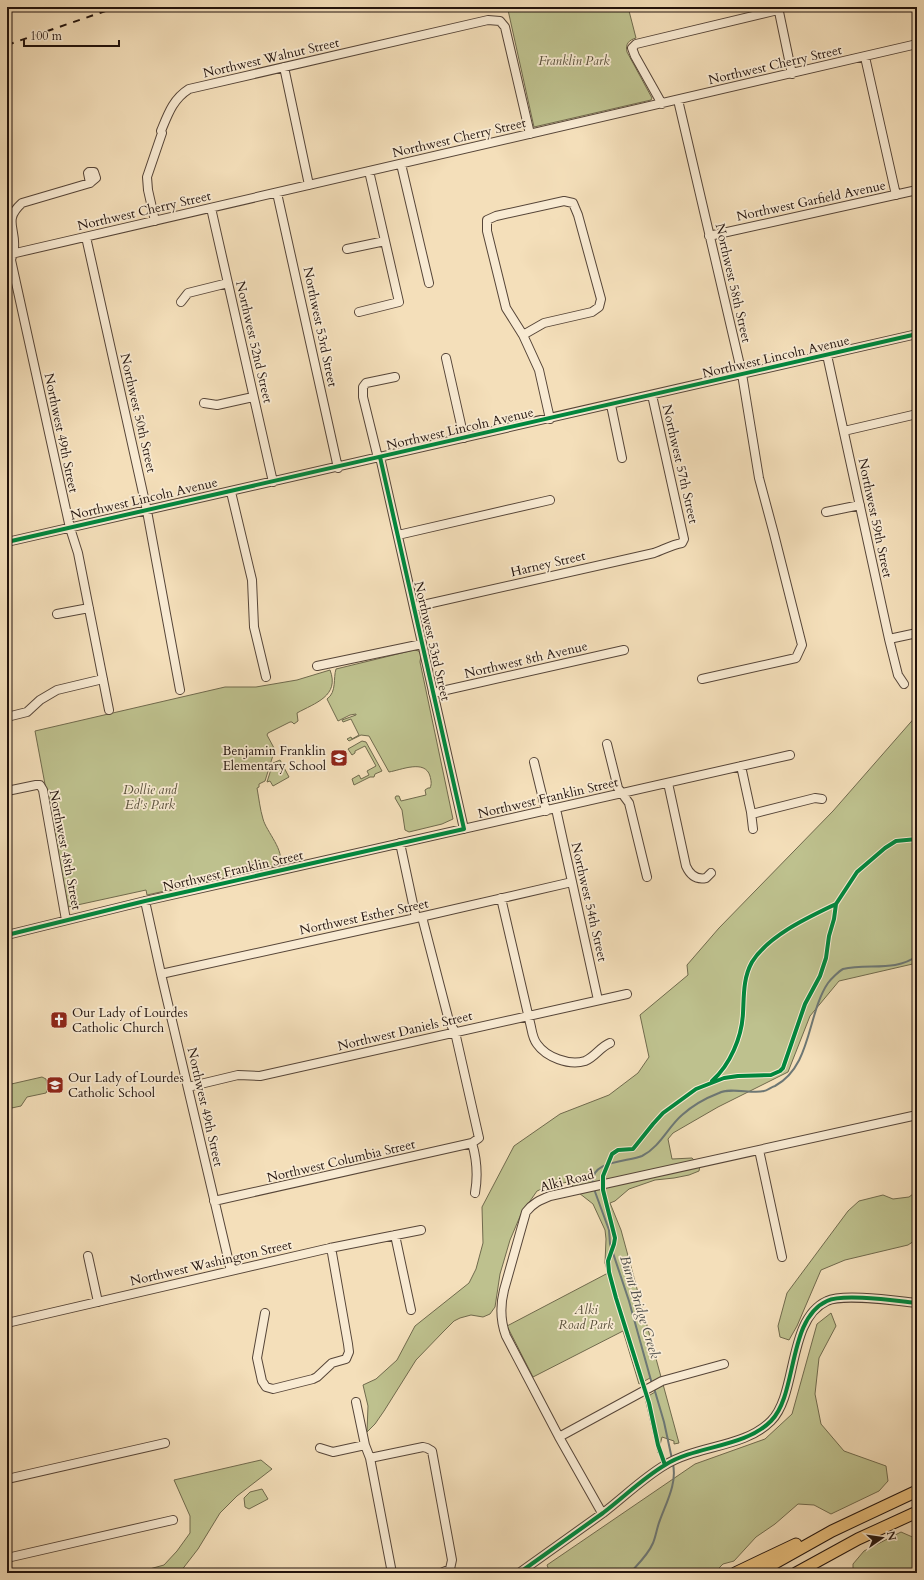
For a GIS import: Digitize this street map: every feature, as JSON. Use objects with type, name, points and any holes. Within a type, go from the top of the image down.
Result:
[{"type":"highway","points":[[757,1573],[832,1531],[917,1491]]},
{"type":"highway","points":[[796,1573],[858,1539],[917,1512]]},
{"type":"highway","points":[[735,1573],[793,1545],[832,1531]]},
{"type":"highway","points":[[813,1573],[858,1539]]},
{"type":"street","points":[[662,104],[635,56],[632,48],[636,44],[778,8],[792,74]]},
{"type":"street","name":"Northwest Walnut Street","points":[[155,221],[148,190],[147,177],[162,133],[160,130],[172,104],[181,94],[189,89],[488,20],[500,21],[505,27],[530,134]]},
{"type":"street","name":"Northwest Cherry Street","points":[[9,254],[917,44]]},
{"type":"street","points":[[865,57],[896,195]]},
{"type":"street","points":[[284,67],[310,185]]},
{"type":"street","name":"Northwest 58th Street","points":[[678,100],[742,374],[759,478],[802,645],[796,658],[702,679]]},
{"type":"street","points":[[401,164],[429,283]]},
{"type":"street","points":[[359,312],[399,302],[369,171]]},
{"type":"street","name":"Northwest 49th Street","points":[[90,183],[22,203],[14,210],[11,221],[14,249],[9,254],[70,528],[78,554],[109,710]]},
{"type":"street","name":"Northwest Garfield Avenue","points":[[709,236],[917,190]]},
{"type":"street","name":"Northwest 53rd Street","points":[[277,192],[338,468]]},
{"type":"street","points":[[523,335],[544,324],[592,312],[599,308],[601,299],[573,203],[564,202],[496,216],[487,220],[487,231],[506,308],[523,335],[539,370],[550,418]]},
{"type":"street","name":"Northwest 52nd Street","points":[[211,208],[273,482]]},
{"type":"street","name":"Northwest 50th Street","points":[[86,237],[147,511],[180,690]]},
{"type":"street","points":[[347,249],[385,241]]},
{"type":"street","points":[[181,302],[188,293],[228,283]]},
{"type":"street","name":"Northwest Lincoln Avenue","points":[[7,542],[338,468],[917,334]]},
{"type":"street","name":"Northwest 59th Street","points":[[828,355],[889,639],[898,675],[904,684]]},
{"type":"street","points":[[446,358],[464,438]]},
{"type":"street","name":"Northwest 53rd Street","points":[[395,377],[366,384],[363,387],[364,397],[398,535],[464,829]]},
{"type":"street","name":"Northwest 57th Street","points":[[652,395],[684,539]]},
{"type":"street","points":[[204,402],[217,405],[253,397]]},
{"type":"street","points":[[611,405],[622,458]]},
{"type":"street","points":[[844,431],[917,414]]},
{"type":"street","points":[[231,492],[252,580],[254,627],[266,677]]},
{"type":"street","points":[[398,535],[550,500]]},
{"type":"street","points":[[826,512],[860,505]]},
{"type":"street","name":"Harney Street","points":[[414,607],[654,553],[661,551],[668,546],[682,542],[684,539]]},
{"type":"street","points":[[57,614],[89,608]]},
{"type":"street","points":[[889,639],[917,633]]},
{"type":"street","points":[[317,666],[422,644]]},
{"type":"street","name":"Northwest 8th Avenue","points":[[434,693],[624,650]]},
{"type":"street","points":[[7,717],[27,712],[40,700],[57,690],[103,679]]},
{"type":"street","points":[[607,744],[618,788],[629,803],[647,878]]},
{"type":"street","name":"Northwest Franklin Street","points":[[7,934],[145,901],[790,755]]},
{"type":"street","points":[[534,762],[546,811]]},
{"type":"street","points":[[741,766],[752,814],[753,829]]},
{"type":"street","points":[[668,783],[686,866],[691,874],[701,879],[706,878],[711,873]]},
{"type":"street","name":"Northwest 48th Street","points":[[7,791],[32,785],[40,785],[44,795],[66,920]]},
{"type":"street","points":[[752,814],[815,798],[822,799]]},
{"type":"street","name":"Northwest 54th Street","points":[[556,809],[598,1000]]},
{"type":"street","points":[[400,843],[419,918],[449,1021],[455,1032],[479,1138],[472,1143],[476,1155],[478,1178],[475,1194]]},
{"type":"street","name":"Northwest Esther Street","points":[[161,974],[419,918],[572,882]]},
{"type":"street","points":[[501,898],[528,1016],[537,1044],[547,1053],[570,1063],[588,1059],[604,1045],[610,1043]]},
{"type":"street","name":"Northwest 49th Street","points":[[145,901],[230,1271]]},
{"type":"street","name":"Northwest Daniels Street","points":[[188,1087],[238,1075],[260,1076],[627,994]]},
{"type":"street","name":"Alki Road","points":[[602,1513],[559,1437],[506,1336],[502,1325],[501,1300],[526,1212],[537,1201],[550,1196],[917,1115]]},
{"type":"street","name":"Northwest Columbia Street","points":[[214,1201],[472,1143]]},
{"type":"street","points":[[759,1150],[782,1257]]},
{"type":"street","name":"Northwest Washington Street","points":[[7,1323],[330,1248],[421,1230]]},
{"type":"street","points":[[396,1235],[411,1310]]},
{"type":"street","points":[[265,1313],[257,1358],[262,1380],[266,1387],[273,1389],[313,1379],[332,1363],[346,1359],[349,1352],[348,1344],[330,1248]]},
{"type":"street","points":[[88,1256],[98,1302]]},
{"type":"street","points":[[519,1573],[665,1465],[687,1454],[749,1436],[764,1428],[775,1417],[784,1398],[799,1338],[812,1313],[826,1301],[848,1297],[917,1303]]},
{"type":"street","points":[[559,1437],[662,1381],[724,1364]]},
{"type":"street","points":[[356,1402],[365,1445],[370,1458],[392,1573]]},
{"type":"street","points":[[7,1479],[165,1443]]},
{"type":"street","points":[[320,1448],[333,1452],[365,1445]]},
{"type":"street","points":[[370,1458],[423,1447],[429,1448],[433,1455],[452,1560],[451,1568],[446,1572],[441,1573]]},
{"type":"street","points":[[7,1558],[172,1520]]},
{"type":"green space","name":"Franklin Park","points":[[498,7],[628,7],[636,38],[628,43],[627,52],[652,98],[651,100],[534,127],[508,10],[499,11]]},
{"type":"green space","points":[[414,650],[419,651],[421,655],[420,662],[453,819],[442,824],[409,832],[405,830],[402,810],[395,798],[396,796],[399,796],[401,801],[426,795],[425,790],[430,788],[431,784],[430,776],[427,771],[423,768],[412,767],[389,772],[369,736],[361,735],[349,741],[347,739],[351,737],[352,739],[359,735],[351,719],[343,722],[342,720],[356,714],[350,715],[338,721],[327,699],[332,693],[336,669]]},
{"type":"green space","name":"Dollie and Ed's Park","points":[[330,670],[332,686],[324,698],[297,713],[298,721],[294,724],[290,722],[268,733],[267,735],[274,748],[274,752],[265,781],[259,784],[259,787],[257,788],[263,819],[280,854],[279,864],[147,895],[146,890],[68,907],[35,731],[225,687],[256,687],[297,680]]},
{"type":"green space","name":"Alki Road Park","points":[[917,715],[917,963],[839,981],[810,1016],[788,1072],[718,1107],[673,1133],[668,1139],[672,1159],[692,1158],[700,1166],[699,1171],[689,1175],[655,1180],[629,1189],[615,1201],[610,1203],[621,1230],[679,1443],[674,1444],[674,1441],[662,1437],[658,1453],[645,1398],[655,1392],[650,1378],[639,1384],[623,1331],[533,1377],[507,1326],[608,1273],[605,1263],[605,1230],[593,1204],[568,1182],[552,1185],[537,1191],[521,1214],[510,1240],[500,1274],[495,1307],[490,1314],[483,1317],[471,1315],[454,1321],[416,1360],[384,1411],[367,1432],[368,1406],[363,1385],[376,1379],[397,1360],[415,1326],[469,1283],[476,1269],[483,1243],[482,1207],[514,1146],[560,1114],[609,1095],[638,1073],[649,1057],[640,1015],[688,975],[687,965],[719,928],[833,811]]},
{"type":"green space","points":[[362,741],[366,742],[382,771],[375,774],[374,777],[370,777],[354,785],[352,779],[359,775],[361,779],[369,775],[367,771],[376,766],[365,746],[355,751],[352,755],[348,749]]},
{"type":"green space","points":[[280,760],[289,777],[273,786],[270,781],[267,782],[273,763]]},
{"type":"green space","points":[[42,1077],[46,1079],[48,1089],[46,1093],[27,1097],[21,1106],[7,1109],[7,1085]]},
{"type":"green space","points":[[917,1191],[917,1239],[908,1245],[845,1260],[821,1270],[797,1326],[789,1340],[780,1337],[778,1326],[787,1293],[848,1211],[859,1201],[883,1195],[893,1199],[909,1197]]},
{"type":"green space","points":[[831,1313],[836,1326],[819,1358],[815,1394],[821,1424],[844,1451],[886,1466],[888,1481],[879,1491],[831,1514],[814,1505],[798,1504],[775,1524],[756,1537],[734,1561],[723,1564],[714,1573],[550,1573],[547,1565],[695,1464],[765,1439],[792,1414],[817,1324]]},
{"type":"green space","points":[[261,1460],[272,1469],[237,1496],[220,1513],[198,1549],[181,1571],[178,1573],[135,1573],[164,1565],[177,1551],[190,1533],[190,1516],[174,1480]]},
{"type":"green space","points":[[262,1489],[268,1499],[249,1509],[245,1507],[244,1498],[250,1492]]},
{"type":"green space","points":[[901,1532],[917,1539],[917,1573],[853,1573],[853,1564],[864,1551]]},
{"type":"waterway","name":"Burnt Bridge Creek","points":[[593,1185],[593,1177],[603,1166],[642,1156],[659,1142],[682,1115],[690,1108],[704,1100],[724,1091],[765,1091],[787,1077],[796,1066],[808,1039],[821,996],[828,983],[841,970],[852,967],[891,966],[909,961],[917,956]]},
{"type":"waterway","name":"Burnt Bridge Creek","points":[[594,1189],[609,1230],[610,1244],[629,1301],[652,1384]]},
{"type":"waterway","name":"Burnt Bridge Creek","points":[[654,1388],[664,1422],[672,1459]]},
{"type":"waterway","name":"Burnt Bridge Creek","points":[[630,1573],[646,1555],[653,1543],[674,1478],[673,1464]]},
{"type":"railway","points":[[7,45],[117,7]]},
{"type":"cycle path","points":[[7,542],[917,334]]},
{"type":"cycle path","points":[[7,935],[145,901],[464,829],[380,457]]},
{"type":"cycle path","points":[[665,1465],[658,1445],[649,1403],[609,1272],[608,1261],[615,1238],[603,1190],[603,1176],[612,1154],[618,1150],[633,1149],[663,1113],[696,1089],[724,1078],[771,1075],[783,1068],[805,1004],[820,976],[826,958],[836,904],[857,872],[885,848],[896,841],[917,839]]},
{"type":"cycle path","points":[[712,1081],[724,1067],[734,1050],[742,1022],[745,981],[749,968],[759,952],[768,943],[790,928],[836,904]]},
{"type":"cycle path","points":[[519,1573],[603,1513],[641,1482],[665,1465],[691,1453],[734,1442],[760,1430],[771,1421],[780,1409],[786,1393],[799,1340],[805,1324],[814,1310],[827,1301],[857,1298],[884,1299],[917,1303]]},
{"type":"place","name":"Benjamin Franklin Elementary School","points":[[339,758]]},
{"type":"place","name":"Our Lady of Lourdes Catholic Church","points":[[59,1020]]},
{"type":"place","name":"Our Lady of Lourdes Catholic School","points":[[55,1085]]}]
